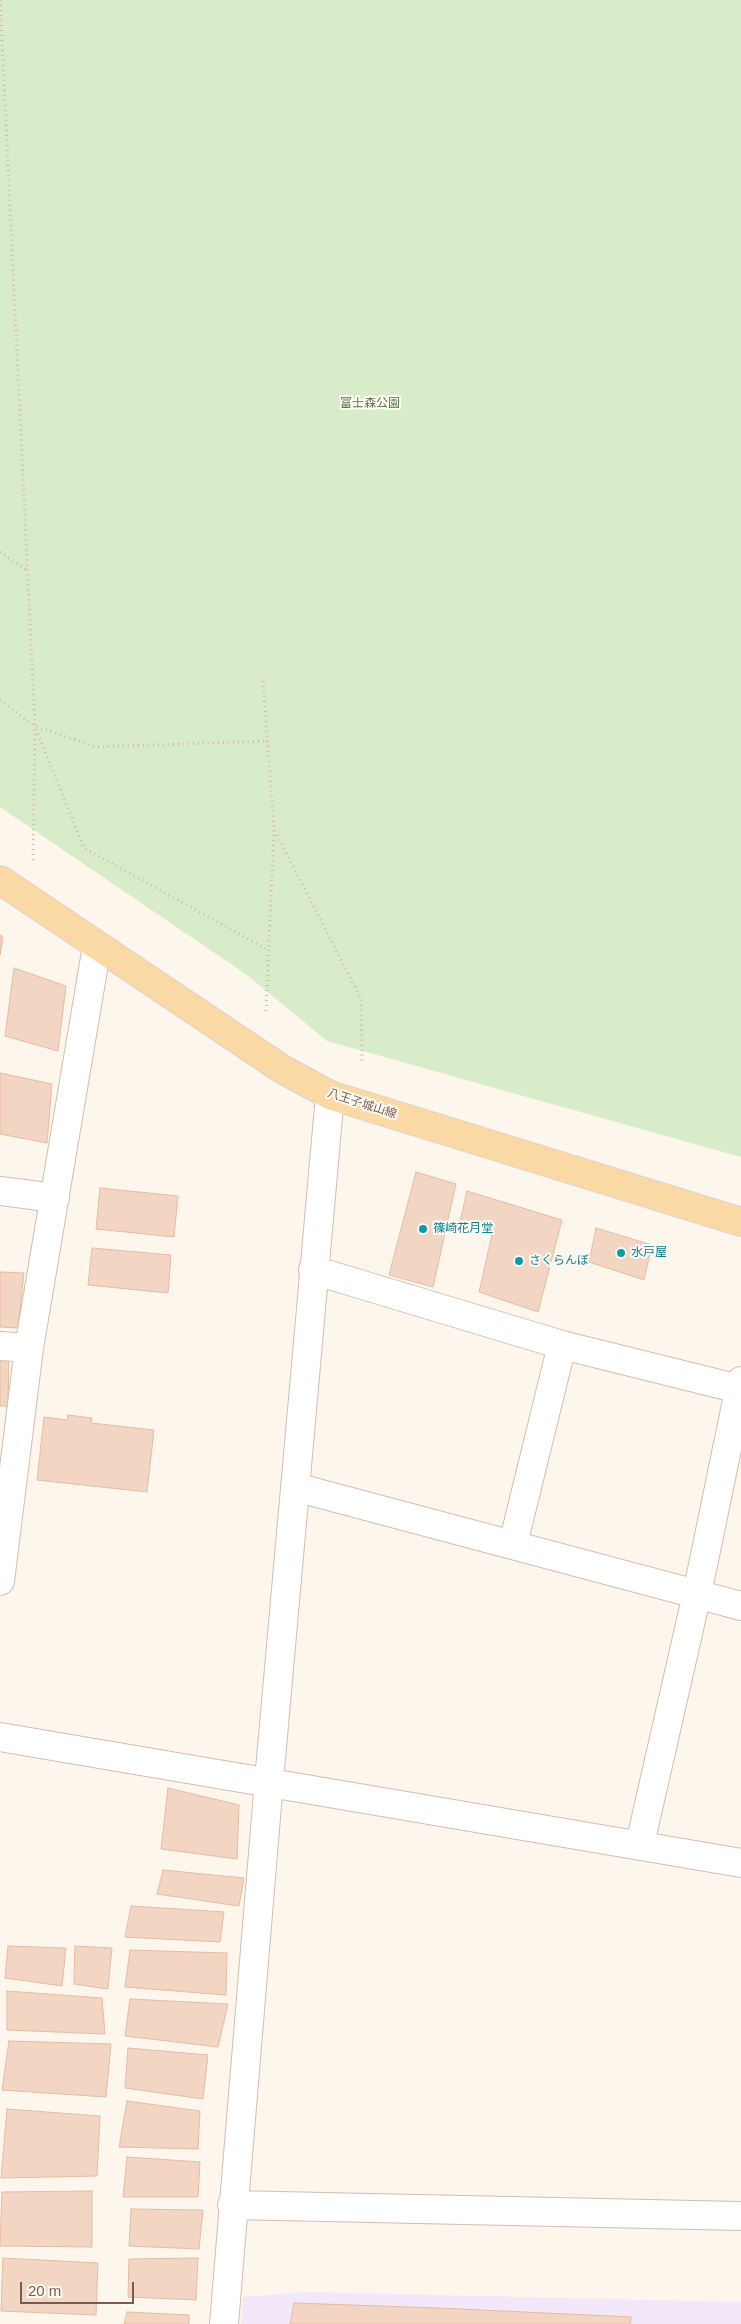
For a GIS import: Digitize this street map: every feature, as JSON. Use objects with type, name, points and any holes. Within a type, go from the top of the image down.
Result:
[{"type":"main road","name":"八王子城山線","points":[[0,880],[282,1069],[330,1095],[741,1222]]},
{"type":"street","points":[[0,1581],[10,1421],[29,1348],[97,946]]},
{"type":"street","points":[[224,2324],[232,2205],[313,1270],[330,1095]]},
{"type":"street","points":[[0,1190],[55,1198]]},
{"type":"street","points":[[313,1270],[562,1345],[740,1385],[697,1594],[640,1844]]},
{"type":"street","points":[[513,1544],[562,1345]]},
{"type":"street","points":[[0,1346],[29,1348]]},
{"type":"street","points":[[295,1487],[741,1606]]},
{"type":"street","points":[[0,1736],[640,1844],[741,1863]]},
{"type":"street","points":[[232,2205],[741,2216]]},
{"type":"path","points":[[0,0],[35,726],[33,902]]},
{"type":"path","points":[[0,552],[28,572]]},
{"type":"path","points":[[263,681],[274,829],[266,1011]]},
{"type":"path","points":[[0,700],[35,726],[96,747],[268,741]]},
{"type":"path","points":[[35,726],[84,848],[268,950]]},
{"type":"path","points":[[274,829],[361,998],[362,1062]]},
{"type":"shaded area","points":[[307,2292],[741,2302],[741,2324],[241,2324],[243,2297]]},
{"type":"green space","name":"富士森公園","points":[[0,0],[741,0],[741,1157],[327,1041],[247,975],[0,807]]},
{"type":"building","points":[[0,935],[3,937],[0,955]]},
{"type":"building","points":[[14,968],[66,986],[58,1051],[5,1036]]},
{"type":"building","points":[[0,1073],[52,1084],[47,1143],[0,1134]]},
{"type":"building","name":"篠崎花月堂","points":[[416,1172],[456,1184],[433,1287],[389,1275]]},
{"type":"building","points":[[100,1188],[178,1196],[174,1237],[96,1229]]},
{"type":"building","name":"さくらんぼ","points":[[467,1191],[562,1220],[538,1312],[479,1292],[493,1230],[460,1222]]},
{"type":"building","name":"水戸屋","points":[[596,1228],[652,1245],[644,1280],[589,1262]]},
{"type":"building","points":[[92,1248],[171,1255],[168,1293],[88,1285]]},
{"type":"building","points":[[0,1272],[24,1273],[18,1328],[0,1327]]},
{"type":"building","points":[[0,1350],[9,1350],[8,1406],[0,1406]]},
{"type":"building","points":[[68,1415],[92,1418],[91,1423],[154,1430],[147,1492],[37,1480],[44,1417],[67,1420]]},
{"type":"building","points":[[168,1788],[239,1805],[237,1859],[161,1849]]},
{"type":"building","points":[[163,1870],[244,1878],[239,1906],[157,1894]]},
{"type":"building","points":[[131,1906],[224,1912],[220,1942],[125,1937]]},
{"type":"building","points":[[8,1946],[66,1948],[62,1986],[5,1978]]},
{"type":"building","points":[[75,1946],[112,1948],[108,1989],[74,1984]]},
{"type":"building","points":[[130,1950],[227,1953],[226,1995],[125,1987]]},
{"type":"building","points":[[7,1991],[102,1998],[105,2034],[7,2030]]},
{"type":"building","points":[[130,1999],[228,2004],[218,2047],[125,2036]]},
{"type":"building","points":[[9,2041],[111,2044],[106,2097],[2,2090]]},
{"type":"building","points":[[128,2048],[208,2055],[203,2099],[125,2088]]},
{"type":"building","points":[[127,2101],[200,2111],[198,2149],[119,2147]]},
{"type":"building","points":[[7,2109],[100,2116],[97,2176],[1,2178]]},
{"type":"building","points":[[127,2157],[200,2162],[198,2197],[123,2197]]},
{"type":"building","points":[[92,2191],[92,2247],[0,2246],[2,2192]]},
{"type":"building","points":[[131,2209],[203,2210],[199,2249],[129,2246]]},
{"type":"building","points":[[3,2258],[98,2263],[96,2315],[1,2311]]},
{"type":"building","points":[[198,2258],[196,2300],[128,2297],[129,2259]]},
{"type":"building","points":[[294,2303],[631,2317],[630,2324],[290,2324]]},
{"type":"building","points":[[127,2312],[189,2315],[189,2324],[124,2324]]},
{"type":"place","name":"篠崎花月堂","points":[[423,1229]]},
{"type":"place","name":"水戸屋","points":[[621,1253]]},
{"type":"place","name":"さくらんぼ","points":[[519,1261]]}]
